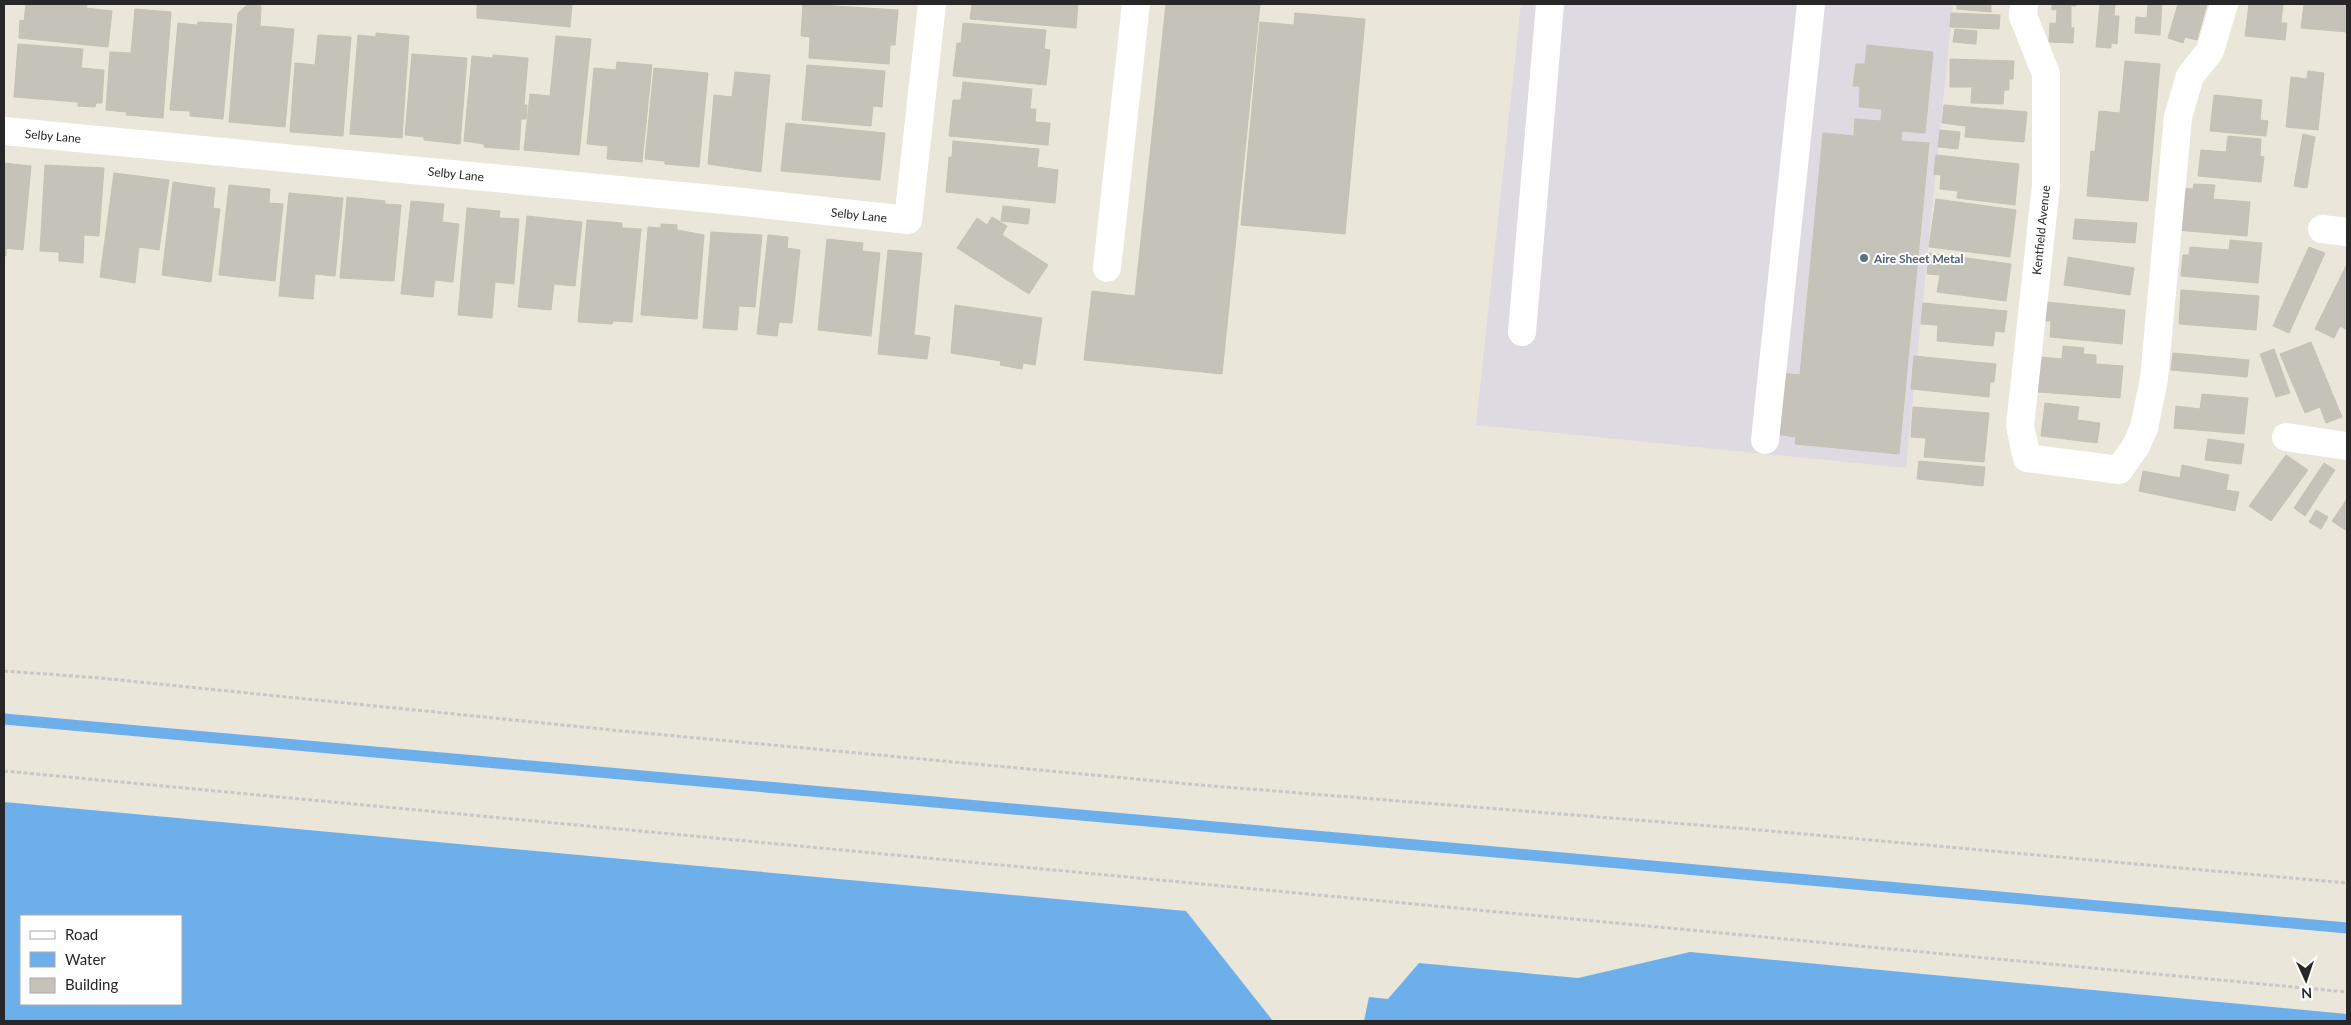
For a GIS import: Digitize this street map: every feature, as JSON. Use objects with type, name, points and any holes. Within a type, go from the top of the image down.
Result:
[{"type":"lane","name":"Selby Lane","points":[[4,132],[706,198],[908,220],[932,4]]},
{"type":"lane","points":[[1107,268],[1136,4]]},
{"type":"lane","points":[[1522,332],[1550,4]]},
{"type":"lane","points":[[1765,440],[1811,4]]},
{"type":"lane","name":"Kentfield Avenue","points":[[2024,4],[2023,16],[2046,74],[2046,185],[2020,426],[2027,458],[2119,470],[2136,446],[2144,428],[2154,379],[2178,117],[2190,76],[2210,51],[2224,4]]},
{"type":"lane","points":[[2286,437],[2347,446]]},
{"type":"path","points":[[4,672],[100,678],[622,731],[1200,786],[1739,828],[2347,883]]},
{"type":"path","points":[[4,771],[2347,992]]},
{"type":"shaded area","points":[[1521,4],[1953,4],[1906,468],[1476,425]]},
{"type":"water","points":[[4,802],[1186,911],[1273,1021],[4,1021]]},
{"type":"water","points":[[1690,952],[2347,1014],[2347,1021],[1364,1021],[1369,997],[1388,999],[1419,963],[1578,978]]},
{"type":"building","points":[[26,4],[87,4],[86,8],[112,11],[108,47],[19,38],[20,20],[24,21]]},
{"type":"building","points":[[477,4],[572,4],[570,27],[477,18]]},
{"type":"building","points":[[803,4],[898,10],[895,45],[890,45],[889,64],[809,58],[810,37],[801,36]]},
{"type":"building","points":[[972,4],[1078,4],[1076,28],[970,19]]},
{"type":"building","points":[[1166,4],[1260,4],[1222,374],[1084,360],[1092,291],[1135,296]]},
{"type":"building","points":[[1957,4],[1991,4],[1991,12],[1957,9]]},
{"type":"building","points":[[2052,4],[2076,4],[2076,6],[2071,6],[2071,28],[2074,28],[2073,43],[2049,42],[2050,23],[2056,24],[2057,9],[2052,10]]},
{"type":"building","points":[[2100,4],[2115,4],[2114,16],[2119,16],[2117,44],[2111,43],[2111,48],[2096,47]]},
{"type":"building","points":[[2148,4],[2162,4],[2160,35],[2135,33],[2136,17],[2147,18]]},
{"type":"building","points":[[2178,4],[2207,4],[2197,40],[2185,37],[2183,43],[2168,38]]},
{"type":"building","points":[[2249,4],[2283,4],[2281,23],[2287,23],[2285,40],[2245,36]]},
{"type":"building","points":[[2304,4],[2347,4],[2347,32],[2301,28]]},
{"type":"building","points":[[247,5],[261,6],[260,26],[294,29],[285,127],[229,122],[238,13]]},
{"type":"building","points":[[135,9],[171,12],[163,118],[126,115],[127,112],[106,110],[110,52],[131,53]]},
{"type":"building","points":[[1295,13],[1365,19],[1345,234],[1241,225],[1260,22],[1294,25]]},
{"type":"building","points":[[1951,13],[2000,15],[1999,29],[1950,27]]},
{"type":"building","points":[[198,22],[232,24],[223,119],[190,116],[190,111],[170,110],[178,23],[197,25]]},
{"type":"building","points":[[963,23],[1046,30],[1044,49],[1050,50],[1046,85],[953,76],[957,43],[961,43]]},
{"type":"building","points":[[1955,29],[1977,31],[1976,44],[1953,42]]},
{"type":"building","points":[[376,33],[409,36],[402,138],[350,134],[358,35],[376,37]]},
{"type":"building","points":[[318,35],[351,37],[343,136],[290,132],[295,63],[315,65]]},
{"type":"building","points":[[556,36],[591,39],[579,155],[524,150],[530,94],[550,96]]},
{"type":"building","points":[[18,44],[83,49],[81,68],[104,70],[102,103],[96,103],[95,107],[78,106],[78,102],[14,97]]},
{"type":"building","name":"Aire Sheet Metal","points":[[1867,45],[1933,52],[1925,133],[1902,131],[1901,141],[1929,143],[1899,454],[1795,444],[1796,437],[1774,434],[1780,373],[1800,375],[1823,133],[1854,136],[1855,119],[1881,121],[1882,109],[1859,107],[1860,86],[1853,86],[1856,64],[1865,64]]},
{"type":"building","points":[[412,54],[467,58],[460,144],[424,140],[424,137],[405,135]]},
{"type":"building","points":[[493,55],[528,58],[524,105],[527,105],[526,119],[521,119],[519,150],[484,147],[484,144],[464,141],[472,56],[493,58]]},
{"type":"building","points":[[1950,59],[2014,61],[2013,79],[2009,79],[2009,90],[2004,90],[2003,104],[1971,103],[1972,87],[1950,87]]},
{"type":"building","points":[[2125,61],[2160,64],[2148,201],[2087,196],[2091,151],[2095,152],[2099,111],[2120,113]]},
{"type":"building","points":[[617,62],[652,65],[642,162],[607,159],[608,146],[587,144],[594,68],[616,70]]},
{"type":"building","points":[[807,65],[885,71],[882,107],[873,106],[871,126],[802,120]]},
{"type":"building","points":[[654,68],[708,73],[699,167],[665,164],[665,161],[645,159]]},
{"type":"building","points":[[2308,71],[2324,73],[2318,130],[2286,127],[2291,77],[2307,79]]},
{"type":"building","points":[[735,72],[770,75],[761,172],[708,164],[714,95],[732,97]]},
{"type":"building","points":[[963,82],[1032,89],[1030,109],[1036,109],[1035,122],[1050,123],[1048,145],[949,136],[953,100],[961,100]]},
{"type":"building","points":[[2214,95],[2262,100],[2260,120],[2268,121],[2266,136],[2210,131]]},
{"type":"building","points":[[1944,105],[2027,112],[2024,142],[1965,137],[1966,126],[1942,123]]},
{"type":"building","points":[[786,123],[885,133],[880,180],[781,171]]},
{"type":"building","points":[[1940,130],[1960,132],[1958,149],[1938,147]]},
{"type":"building","points":[[2303,134],[2315,137],[2307,188],[2294,186]]},
{"type":"building","points":[[2228,136],[2261,139],[2260,156],[2264,157],[2261,182],[2198,176],[2201,150],[2226,152]]},
{"type":"building","points":[[953,141],[1039,149],[1037,167],[1058,170],[1055,203],[946,192],[949,157],[952,157]]},
{"type":"building","points":[[1936,155],[2019,164],[2015,205],[1957,198],[1958,191],[1940,189],[1941,175],[1934,174]]},
{"type":"building","points":[[4,163],[31,166],[23,250],[6,248],[6,256],[4,255]]},
{"type":"building","points":[[45,165],[104,168],[99,236],[84,235],[83,263],[59,261],[59,252],[40,251]]},
{"type":"building","points":[[114,173],[169,180],[159,250],[139,247],[135,283],[100,277]]},
{"type":"building","points":[[173,182],[215,188],[213,208],[220,209],[211,282],[162,275]]},
{"type":"building","points":[[2194,184],[2215,185],[2213,199],[2250,202],[2247,236],[2176,230],[2180,188],[2193,189]]},
{"type":"building","points":[[229,185],[270,189],[269,203],[283,204],[275,281],[219,275]]},
{"type":"building","points":[[289,193],[343,198],[335,276],[315,274],[313,299],[279,296]]},
{"type":"building","points":[[347,197],[385,201],[385,204],[401,205],[394,281],[340,278]]},
{"type":"building","points":[[1936,199],[2016,210],[2010,257],[1929,247]]},
{"type":"building","points":[[411,201],[444,204],[442,222],[459,224],[453,282],[435,280],[433,297],[401,294]]},
{"type":"building","points":[[1003,206],[1030,209],[1028,224],[1001,221]]},
{"type":"building","points":[[467,208],[500,211],[499,218],[519,219],[514,284],[495,282],[492,318],[458,315]]},
{"type":"building","points":[[527,216],[582,222],[575,286],[554,284],[551,310],[518,307]]},
{"type":"building","points":[[992,217],[1007,226],[1002,235],[1048,265],[1029,294],[957,248],[977,218],[987,225]]},
{"type":"building","points":[[2075,219],[2137,223],[2135,243],[2073,239]]},
{"type":"building","points":[[587,220],[622,223],[622,228],[641,229],[632,322],[613,321],[612,324],[578,322]]},
{"type":"building","points":[[661,224],[677,225],[677,230],[704,235],[697,319],[641,315],[648,227],[661,228]]},
{"type":"building","points":[[711,232],[762,235],[755,307],[739,306],[737,330],[703,328]]},
{"type":"building","points":[[768,235],[788,237],[787,248],[800,250],[792,323],[779,322],[777,336],[757,334]]},
{"type":"building","points":[[827,239],[863,243],[862,251],[880,253],[871,336],[818,330]]},
{"type":"building","points":[[2230,240],[2262,243],[2258,283],[2181,276],[2183,255],[2189,255],[2190,247],[2229,250]]},
{"type":"building","points":[[2309,247],[2325,253],[2289,333],[2273,326]]},
{"type":"building","points":[[888,250],[922,253],[914,335],[930,337],[927,359],[878,354]]},
{"type":"building","points":[[1929,253],[2011,264],[2006,301],[1937,292],[1940,275],[1927,274]]},
{"type":"building","points":[[2068,257],[2134,268],[2130,295],[2064,285]]},
{"type":"building","points":[[2347,264],[2347,330],[2340,326],[2334,338],[2315,329]]},
{"type":"building","points":[[2181,290],[2259,296],[2256,330],[2179,324]]},
{"type":"building","points":[[2046,302],[2125,310],[2122,344],[2050,337],[2051,321],[2044,321]]},
{"type":"building","points":[[1923,303],[2007,311],[2004,332],[1995,331],[1993,346],[1937,341],[1938,325],[1921,324]]},
{"type":"building","points":[[955,305],[1042,318],[1035,365],[1023,363],[1022,369],[1000,365],[1001,361],[951,353]]},
{"type":"building","points":[[2311,342],[2342,417],[2326,423],[2320,407],[2305,413],[2280,354]]},
{"type":"building","points":[[2063,346],[2084,348],[2083,354],[2096,355],[2096,364],[2123,366],[2120,398],[2038,392],[2040,357],[2062,359]]},
{"type":"building","points":[[2274,349],[2290,393],[2276,397],[2260,354]]},
{"type":"building","points":[[2173,353],[2249,360],[2247,377],[2171,370]]},
{"type":"building","points":[[1914,356],[1996,364],[1994,382],[1990,382],[1989,397],[1911,389]]},
{"type":"building","points":[[2202,394],[2248,398],[2244,434],[2174,428],[2176,406],[2200,409]]},
{"type":"building","points":[[2045,403],[2079,407],[2077,420],[2100,423],[2097,443],[2041,436]]},
{"type":"building","points":[[1913,407],[1989,413],[1984,462],[1924,457],[1926,438],[1911,437]]},
{"type":"building","points":[[2208,439],[2244,444],[2241,464],[2205,460]]},
{"type":"building","points":[[2286,455],[2308,470],[2271,521],[2249,506]]},
{"type":"building","points":[[1919,461],[1985,467],[1983,486],[1917,479]]},
{"type":"building","points":[[2324,463],[2335,470],[2305,516],[2294,508]]},
{"type":"building","points":[[2182,465],[2229,475],[2226,490],[2239,492],[2235,511],[2139,491],[2143,471],[2180,478]]},
{"type":"building","points":[[2347,499],[2347,531],[2332,521]]},
{"type":"building","points":[[2316,510],[2328,517],[2321,529],[2309,522]]},
{"type":"waterway","points":[[4,719],[2347,928]]},
{"type":"place","name":"Aire Sheet Metal","points":[[1864,258]]}]
